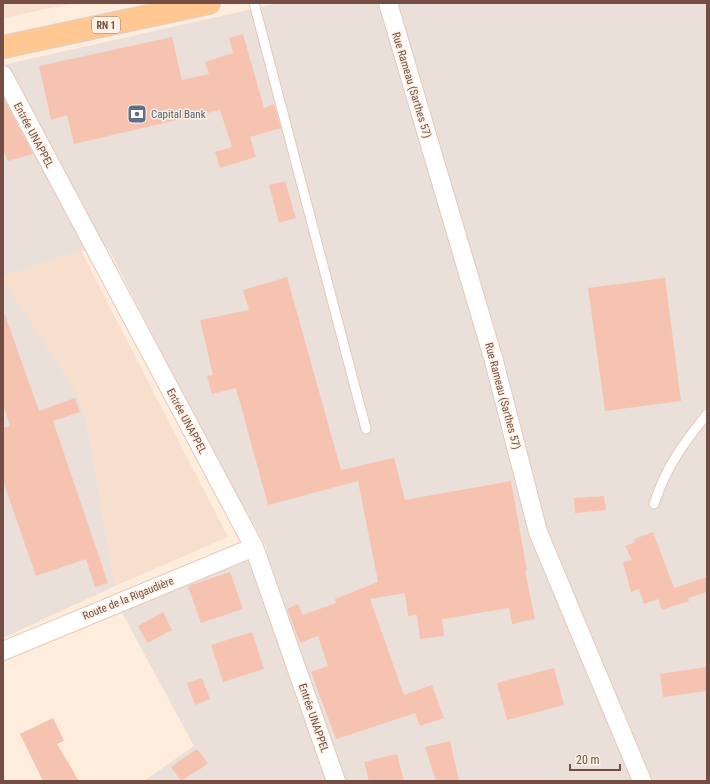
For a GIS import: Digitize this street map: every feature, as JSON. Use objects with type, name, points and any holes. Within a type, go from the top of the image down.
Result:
[{"type":"main road","name":"RN 1","points":[[3,47],[170,7],[209,3]]},
{"type":"street","name":"Rue Rameau (Sarthes 57)","points":[[388,3],[494,361],[538,532],[642,781]]},
{"type":"street","name":"Entrée UNAPPEL","points":[[3,76],[254,547],[336,781]]},
{"type":"street","name":"Route de la Rigaudière","points":[[3,651],[254,547]]},
{"type":"lane","points":[[254,3],[366,430]]},
{"type":"lane","points":[[654,504],[662,480],[676,454],[707,414]]},
{"type":"shaded area","points":[[3,3],[75,3],[3,18]]},
{"type":"shaded area","points":[[279,3],[707,3],[707,781],[144,781],[194,746],[120,609],[267,549],[201,429],[108,248],[81,251],[3,277],[3,65]]},
{"type":"shaded area","points":[[81,251],[228,537],[115,586],[86,420],[78,394],[3,280],[3,277]]},
{"type":"shaded area","points":[[3,280],[78,394],[86,420],[115,586],[3,638]]},
{"type":"building","points":[[243,34],[264,108],[274,104],[281,128],[250,137],[256,157],[220,168],[215,152],[232,147],[220,110],[74,144],[67,115],[51,120],[39,66],[172,37],[182,80],[209,74],[205,62],[233,53],[229,38]]},
{"type":"building","points":[[3,97],[33,154],[8,161],[3,150]]},
{"type":"building","points":[[285,181],[296,218],[279,223],[269,185]]},
{"type":"building","points":[[287,277],[341,470],[394,458],[405,500],[511,481],[527,571],[525,571],[535,619],[512,624],[509,608],[442,619],[444,636],[420,639],[417,615],[408,616],[405,593],[370,599],[404,695],[432,685],[444,718],[420,726],[415,713],[336,739],[311,672],[328,666],[318,636],[300,643],[287,609],[298,604],[303,615],[336,603],[335,599],[378,582],[358,481],[268,505],[236,388],[212,394],[207,376],[213,375],[200,320],[249,310],[243,290]]},
{"type":"building","points":[[665,278],[681,401],[605,411],[588,288]]},
{"type":"building","points":[[3,315],[5,315],[39,411],[75,398],[80,412],[53,421],[108,583],[95,587],[86,559],[36,576],[3,481],[3,428],[10,426],[3,404]]},
{"type":"building","points":[[604,496],[606,510],[575,513],[574,498]]},
{"type":"building","points":[[653,532],[674,588],[707,577],[707,592],[688,598],[689,601],[662,610],[658,599],[644,604],[639,589],[631,592],[623,562],[632,560],[625,546],[635,542],[634,539]]},
{"type":"building","points":[[230,572],[243,609],[201,623],[188,586]]},
{"type":"building","points":[[163,612],[172,630],[147,643],[138,626]]},
{"type":"building","points":[[252,632],[264,669],[223,682],[211,645]]},
{"type":"building","points":[[707,667],[707,691],[663,697],[660,674]]},
{"type":"building","points":[[554,668],[564,705],[507,720],[497,683]]},
{"type":"building","points":[[202,678],[210,699],[195,705],[187,683]]},
{"type":"building","points":[[53,718],[64,741],[57,744],[79,781],[43,781],[20,734]]},
{"type":"building","points":[[450,741],[459,781],[436,781],[425,747]]},
{"type":"building","points":[[197,749],[208,764],[181,781],[171,767]]},
{"type":"building","points":[[397,754],[404,781],[369,781],[364,762]]},
{"type":"place","name":"Capital Bank","points":[[137,114]]}]
